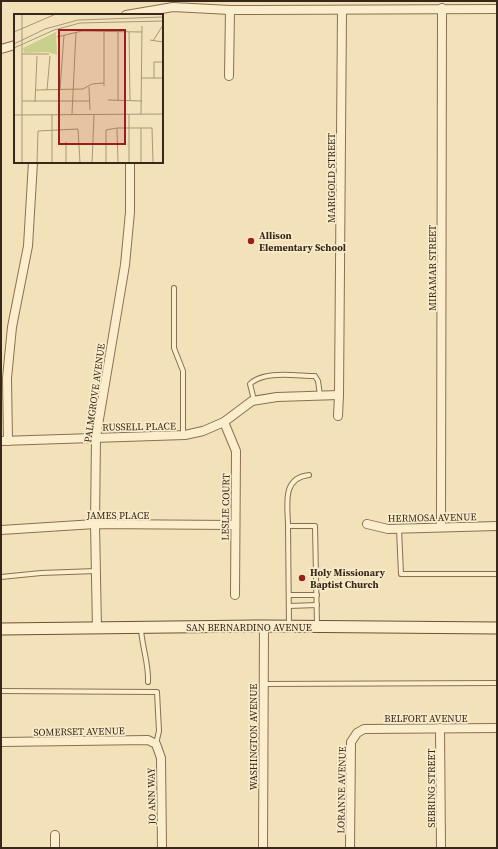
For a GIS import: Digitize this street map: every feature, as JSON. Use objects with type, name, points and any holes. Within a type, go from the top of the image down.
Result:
[{"type":"main road","name":"SAN BERNARDINO AVENUE","points":[[1,628],[264,626],[497,628]]},
{"type":"street","points":[[134,14],[173,7],[230,10],[342,11],[442,8],[497,9]]},
{"type":"street","name":"MIRAMAR STREET","points":[[441,527],[442,8]]},
{"type":"street","points":[[229,76],[230,10]]},
{"type":"street","name":"MARIGOLD STREET","points":[[338,416],[342,11]]},
{"type":"street","points":[[1,49],[14,45]]},
{"type":"street","points":[[4,441],[7,378],[12,327],[28,246],[33,163]]},
{"type":"street","name":"PALMGROVE AVENUE","points":[[97,628],[95,524],[96,437],[125,265],[130,212],[130,163]]},
{"type":"street","name":"RUSSELL PLACE","points":[[4,441],[96,437],[183,436],[203,431],[224,422],[254,400],[277,396],[339,395]]},
{"type":"street","name":"LESLIE COURT","points":[[224,422],[236,451],[234,525],[235,595]]},
{"type":"street","name":"JAMES PLACE","points":[[1,530],[95,524],[234,525]]},
{"type":"street","name":"HERMOSA AVENUE","points":[[367,524],[388,529],[497,526]]},
{"type":"street","name":"WASHINGTON AVENUE","points":[[263,848],[264,626]]},
{"type":"street","name":"SEBRING STREET","points":[[440,728],[441,848]]},
{"type":"street","name":"BELFORT AVENUE","points":[[357,733],[364,729],[497,728]]},
{"type":"street","name":"LORANNE AVENUE","points":[[350,848],[351,742],[357,733]]},
{"type":"street","name":"SOMERSET AVENUE","points":[[1,742],[148,740],[156,744]]},
{"type":"street","name":"JO ANN WAY","points":[[156,744],[161,758],[162,848]]},
{"type":"street","points":[[55,835],[55,848]]},
{"type":"lane","points":[[174,288],[174,348],[183,371],[183,436]]},
{"type":"lane","points":[[254,400],[250,384],[256,378],[268,376],[315,376],[318,382],[320,396]]},
{"type":"lane","points":[[289,626],[288,493],[290,486],[297,478],[308,475]]},
{"type":"lane","points":[[288,526],[314,526],[317,627]]},
{"type":"lane","points":[[399,528],[401,574],[497,574]]},
{"type":"lane","points":[[1,577],[41,573],[96,572]]},
{"type":"lane","points":[[289,595],[317,595]]},
{"type":"lane","points":[[289,606],[317,605]]},
{"type":"lane","points":[[141,628],[142,643],[148,665],[148,682]]},
{"type":"lane","points":[[264,684],[497,683]]},
{"type":"lane","points":[[1,691],[157,692],[159,731],[156,744]]},
{"type":"place","name":"Allison Elementary School","points":[[251,241]]},
{"type":"place","name":"Holy Missionary Baptist Church","points":[[302,578]]}]
